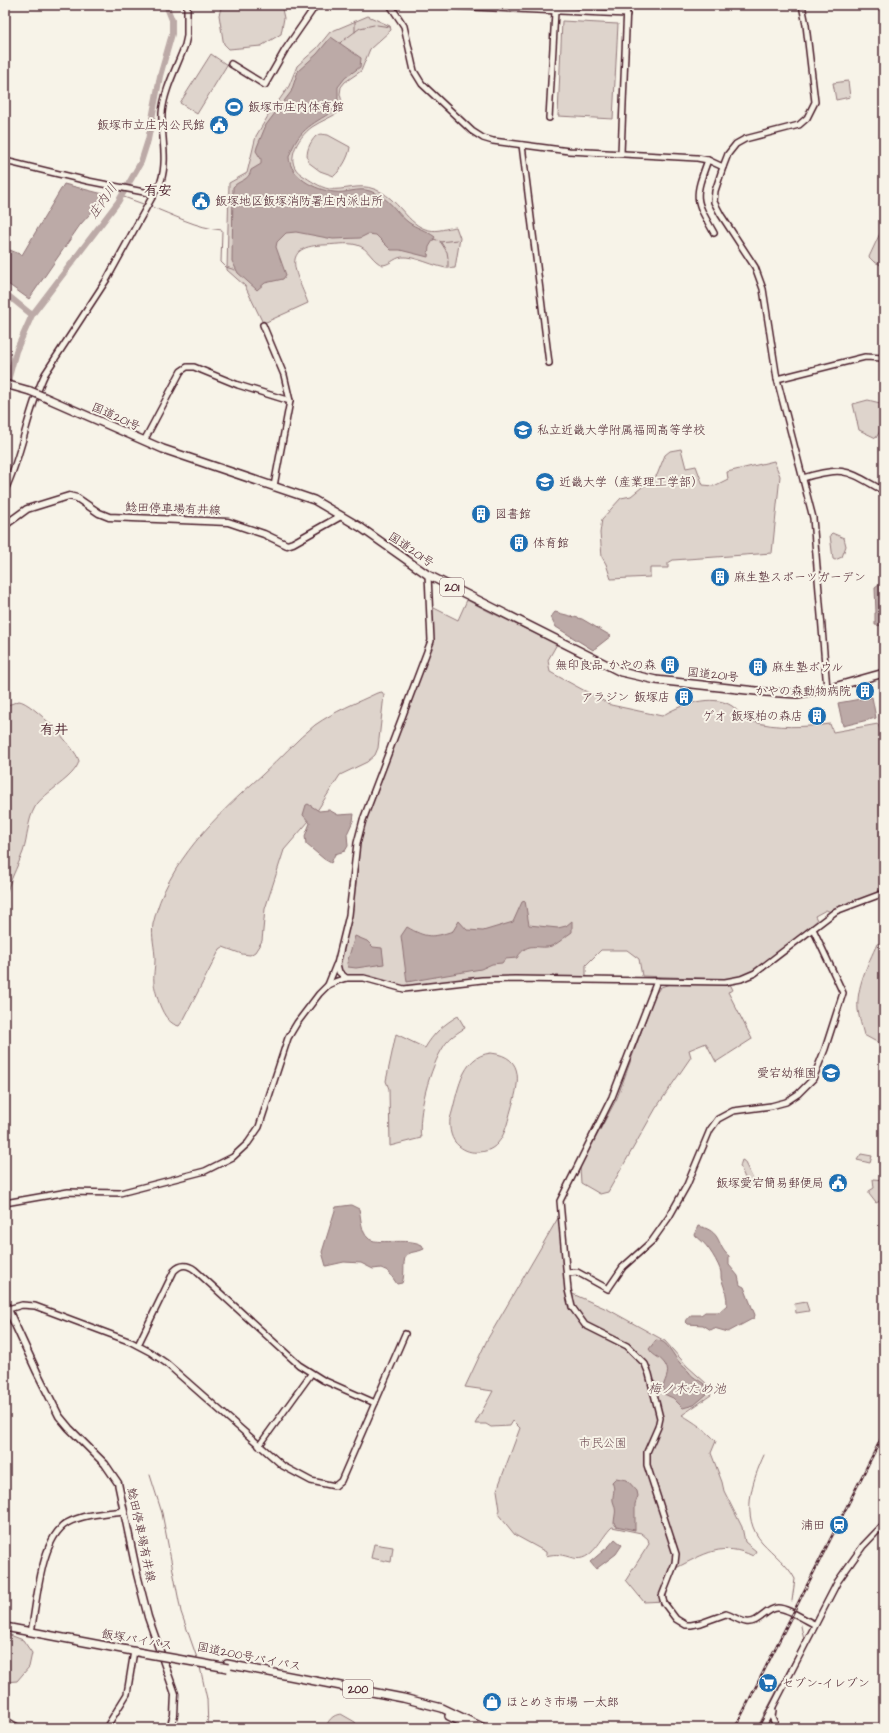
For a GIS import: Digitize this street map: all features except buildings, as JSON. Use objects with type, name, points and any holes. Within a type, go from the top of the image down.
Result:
[{"type":"highway","name":"国道201号","points":[[5,384],[42,396],[186,458],[314,500],[341,516],[428,575],[621,672],[656,680],[797,694],[827,689],[884,673]]},
{"type":"highway","name":"国道200号バイパス","points":[[5,1622],[31,1630],[403,1698],[442,1708],[484,1728]]},
{"type":"highway","name":"飯塚バイパス","points":[[5,1627],[31,1630],[134,1651],[143,1651]]},
{"type":"highway","name":"200","points":[[228,1666],[434,1710],[474,1728]]},
{"type":"main road","name":"鯰田停車場有井線","points":[[5,525],[27,509],[63,497],[74,496],[99,513],[108,517],[228,522],[264,534],[287,545],[341,516]]},
{"type":"main road","name":"鯰田停車場有井線","points":[[5,1307],[59,1416],[113,1474],[118,1483],[148,1618],[175,1694],[174,1715],[170,1728]]},
{"type":"street","points":[[5,490],[13,470],[37,390],[45,374],[107,279],[165,171],[162,114],[163,101],[185,45],[187,36],[187,5]]},
{"type":"street","points":[[231,64],[265,85],[285,50],[316,5]]},
{"type":"street","points":[[390,5],[404,26],[414,71],[422,84],[472,131],[482,138],[569,151],[621,153],[708,160],[723,167]]},
{"type":"street","points":[[621,153],[627,5]]},
{"type":"street","points":[[802,5],[806,25],[815,102],[812,110],[799,125],[740,141],[732,148],[723,167],[715,191],[714,202],[758,273],[763,289],[777,379],[813,518],[827,689]]},
{"type":"street","points":[[450,6],[499,7],[555,12],[627,14]]},
{"type":"street","points":[[549,118],[555,12]]},
{"type":"street","points":[[522,145],[549,363]]},
{"type":"street","points":[[708,160],[700,184],[698,204],[714,233]]},
{"type":"street","points":[[5,161],[138,192],[154,194]]},
{"type":"street","points":[[263,325],[284,375],[290,401],[274,486]]},
{"type":"street","points":[[777,379],[865,357],[884,358]]},
{"type":"street","points":[[144,441],[181,371],[187,367],[194,368],[238,385],[290,401]]},
{"type":"street","points":[[803,478],[833,470],[842,470],[884,490]]},
{"type":"street","points":[[5,1203],[68,1192],[120,1193],[205,1170],[233,1157],[248,1143],[259,1127],[288,1038],[297,1023],[328,985],[337,964],[349,915],[357,843],[364,820],[430,641],[428,575]]},
{"type":"street","points":[[328,985],[346,978],[364,978],[404,989],[482,980],[725,982],[741,979],[755,973],[769,964],[836,911],[884,893]]},
{"type":"street","points":[[567,1273],[576,1272],[608,1289],[623,1267],[646,1248],[665,1223],[687,1186],[710,1130],[718,1119],[733,1111],[771,1106],[786,1102],[798,1094],[813,1079],[825,1049],[843,993],[813,929]]},
{"type":"street","points":[[337,964],[340,972],[346,978]]},
{"type":"street","points":[[657,981],[612,1097],[560,1201],[572,1308],[581,1322],[590,1329],[627,1346],[640,1358],[647,1369],[654,1388],[659,1413],[659,1423],[647,1452],[646,1460],[676,1554],[676,1563],[662,1596],[664,1603],[676,1619],[686,1625],[701,1623],[726,1614],[744,1622],[752,1622],[770,1610],[777,1608],[787,1610],[814,1624]]},
{"type":"street","points":[[138,1345],[174,1271],[180,1267],[186,1266],[195,1270],[289,1356],[311,1374],[375,1403]]},
{"type":"street","points":[[5,1307],[22,1305],[35,1306],[138,1345],[166,1363],[283,1466],[299,1476],[321,1483],[338,1485],[405,1334]]},
{"type":"street","points":[[260,1446],[311,1374]]},
{"type":"street","points":[[31,1630],[47,1549],[54,1535],[68,1522],[101,1514],[124,1511]]},
{"type":"street","points":[[762,1728],[803,1651],[814,1624],[848,1565],[884,1524]]},
{"type":"street","points":[[106,1728],[127,1694],[134,1651]]},
{"type":"street","points":[[773,1708],[772,1716],[776,1728]]},
{"type":"street","points":[[5,1720],[19,1728]]},
{"type":"street","points":[[766,1721],[776,1728]]},
{"type":"street","points":[[766,1728],[776,1728]]},
{"type":"green space","points":[[222,5],[281,5],[284,18],[281,34],[261,46],[229,49],[224,44],[219,15]]},
{"type":"green space","points":[[368,16],[390,26],[391,30],[370,49],[361,71],[345,82],[341,87],[340,94],[343,106],[341,111],[312,127],[301,137],[294,151],[293,164],[296,170],[302,175],[325,188],[335,189],[368,187],[383,193],[421,227],[436,231],[456,227],[460,238],[455,268],[444,268],[406,257],[396,259],[383,265],[376,261],[365,249],[353,244],[308,247],[300,251],[296,257],[295,265],[296,273],[308,303],[264,323],[245,286],[227,270],[229,183],[247,173],[256,136],[289,86],[297,66],[317,48],[330,32]]},
{"type":"green space","points":[[562,21],[618,24],[613,119],[558,116]]},
{"type":"green space","points":[[211,54],[227,65],[197,114],[180,103]]},
{"type":"green space","points":[[848,81],[850,97],[836,100],[833,83]]},
{"type":"green space","points":[[320,134],[328,135],[350,147],[344,163],[334,176],[320,171],[308,162],[307,155],[310,144],[316,136]]},
{"type":"green space","points":[[882,229],[884,230],[884,266],[874,262],[869,257]]},
{"type":"green space","points":[[868,400],[884,404],[884,424],[876,438],[859,430],[853,404]]},
{"type":"green space","points":[[681,449],[686,468],[696,466],[703,485],[714,486],[728,479],[727,472],[774,461],[780,476],[772,553],[673,560],[668,563],[668,568],[650,568],[650,577],[611,579],[602,557],[600,533],[602,519],[621,498],[631,496],[657,475],[665,455],[670,451]]},
{"type":"green space","points":[[832,533],[844,538],[846,546],[842,557],[835,560],[833,559],[830,535]]},
{"type":"green space","points":[[467,600],[557,644],[548,660],[550,672],[611,705],[662,716],[677,708],[696,702],[715,701],[724,702],[732,706],[748,720],[761,724],[801,726],[830,724],[833,732],[878,724],[884,739],[884,880],[877,894],[848,903],[831,912],[826,910],[815,916],[818,922],[755,971],[742,977],[723,979],[642,976],[639,959],[627,950],[601,950],[586,965],[586,979],[513,977],[406,987],[348,977],[341,971],[339,964],[359,844],[432,641],[432,607],[458,620]]},
{"type":"green space","points":[[382,692],[384,695],[378,748],[375,755],[367,762],[340,775],[315,814],[284,850],[265,909],[262,941],[255,952],[250,955],[242,954],[223,947],[220,949],[184,1019],[179,1026],[173,1024],[162,1009],[154,984],[155,960],[153,924],[160,901],[182,860],[211,823],[315,725],[377,693]]},
{"type":"green space","points":[[19,701],[25,703],[53,726],[70,746],[79,761],[72,773],[46,795],[32,812],[23,852],[5,898],[5,706]]},
{"type":"green space","points":[[884,942],[884,1014],[882,1015],[884,1017],[884,1046],[864,1035],[858,1013],[858,1001],[863,976],[877,944]]},
{"type":"green space","points":[[670,984],[730,984],[733,990],[728,992],[752,1039],[716,1062],[706,1043],[689,1050],[691,1057],[656,1108],[608,1192],[600,1194],[581,1183],[580,1167],[617,1098],[655,994],[661,987]]},
{"type":"green space","points":[[458,1016],[465,1028],[446,1043],[434,1066],[423,1104],[420,1128],[421,1138],[390,1146],[389,1089],[386,1081],[396,1034],[425,1048],[439,1030]]},
{"type":"green space","points":[[491,1053],[510,1060],[515,1066],[517,1074],[516,1092],[505,1131],[498,1143],[487,1151],[471,1152],[461,1148],[454,1141],[450,1130],[450,1119],[458,1088],[467,1069],[473,1061],[481,1056]]},
{"type":"green space","points":[[861,1154],[872,1156],[870,1163],[857,1160]]},
{"type":"green space","points":[[742,1160],[744,1161],[754,1181],[749,1188],[740,1166]]},
{"type":"green space","points":[[873,1179],[884,1180],[884,1199],[876,1203],[869,1194],[869,1191],[874,1188]]},
{"type":"green space","name":"市民公園","points":[[558,1218],[560,1219],[566,1291],[609,1310],[665,1341],[687,1366],[707,1384],[711,1395],[682,1415],[700,1427],[716,1441],[711,1453],[724,1491],[742,1527],[745,1542],[756,1551],[753,1556],[732,1550],[714,1551],[676,1568],[667,1590],[666,1601],[644,1602],[626,1580],[649,1544],[648,1539],[641,1533],[612,1527],[596,1548],[586,1557],[580,1559],[563,1555],[546,1556],[546,1552],[515,1535],[498,1514],[500,1510],[497,1490],[520,1428],[513,1421],[510,1426],[491,1427],[486,1424],[475,1424],[493,1391],[465,1387],[487,1340]]},
{"type":"green space","points":[[806,1302],[809,1311],[796,1313],[795,1304]]},
{"type":"green space","points":[[374,1544],[393,1547],[391,1562],[371,1558]]},
{"type":"green space","points":[[5,1633],[23,1640],[32,1653],[29,1667],[17,1681],[5,1682]]},
{"type":"green space","points":[[341,1714],[355,1722],[359,1728],[325,1728],[331,1718],[335,1715]]},
{"type":"water","points":[[331,37],[361,58],[360,67],[345,78],[338,87],[338,108],[308,127],[298,139],[289,157],[290,164],[294,171],[305,181],[327,191],[343,192],[366,190],[378,194],[388,201],[408,222],[435,237],[429,247],[428,257],[400,250],[391,250],[376,235],[368,234],[360,238],[333,239],[296,232],[286,233],[277,242],[276,247],[286,275],[283,279],[265,283],[257,290],[238,273],[232,261],[233,187],[246,178],[250,174],[251,170],[261,164],[261,159],[256,151],[266,125],[291,92],[298,71],[317,54]]},
{"type":"water","points":[[64,184],[107,195],[80,225],[29,299],[5,282],[5,248],[22,255]]},
{"type":"water","points":[[884,581],[884,626],[875,625],[875,588]]},
{"type":"water","points":[[555,612],[582,619],[611,636],[593,650],[556,627],[551,617]]},
{"type":"water","points":[[872,697],[876,718],[843,726],[838,703]]},
{"type":"water","points":[[308,804],[319,811],[329,810],[338,815],[354,814],[353,821],[347,834],[348,846],[345,851],[335,854],[331,863],[306,844],[305,836],[310,823],[303,815],[306,805]]},
{"type":"water","points":[[525,901],[529,925],[558,928],[566,926],[572,921],[572,932],[554,945],[549,947],[530,947],[521,952],[517,958],[505,959],[502,963],[492,964],[481,969],[407,982],[401,936],[407,927],[424,935],[434,936],[453,931],[459,921],[467,930],[483,931],[513,922],[522,902]]},
{"type":"water","points":[[355,936],[367,941],[373,947],[382,948],[384,964],[356,968],[348,967],[347,963]]},
{"type":"water","points":[[351,1205],[359,1209],[364,1232],[368,1238],[384,1242],[409,1242],[422,1245],[424,1249],[410,1253],[406,1256],[402,1283],[397,1284],[388,1271],[381,1268],[373,1269],[361,1263],[344,1262],[326,1266],[322,1252],[336,1207]]},
{"type":"water","points":[[698,1226],[712,1231],[722,1248],[729,1256],[729,1265],[738,1276],[740,1285],[744,1287],[755,1315],[754,1318],[728,1332],[714,1328],[711,1330],[703,1325],[687,1324],[685,1322],[691,1315],[701,1315],[705,1312],[719,1312],[727,1305],[726,1293],[721,1280],[721,1270],[713,1255],[694,1235]]},
{"type":"water","name":"梅ノ木ため池","points":[[656,1340],[667,1345],[682,1366],[708,1388],[707,1394],[694,1405],[683,1408],[673,1398],[664,1394],[663,1387],[668,1371],[667,1368],[663,1361],[649,1349]]},
{"type":"water","points":[[616,1478],[627,1480],[637,1491],[638,1496],[635,1504],[635,1530],[616,1526],[614,1523],[614,1488],[612,1482]]},
{"type":"water","points":[[615,1539],[622,1545],[616,1554],[596,1569],[590,1562]]},
{"type":"waterway","name":"庄内川","points":[[5,392],[16,351],[32,315],[118,202],[141,162],[148,140],[160,76],[172,34],[172,20],[166,5]]},
{"type":"waterway","name":"庄内川","points":[[169,12],[172,5]]},
{"type":"waterway","points":[[355,21],[355,32]]},
{"type":"waterway","points":[[344,40],[360,28],[374,25]]},
{"type":"waterway","points":[[377,25],[390,27]]},
{"type":"waterway","points":[[121,196],[146,205]]},
{"type":"waterway","points":[[149,206],[203,227],[222,230],[221,262],[226,267],[235,270]]},
{"type":"waterway","points":[[433,239],[437,240]]},
{"type":"waterway","points":[[440,242],[457,240]]},
{"type":"waterway","points":[[440,241],[447,252],[448,258]]},
{"type":"waterway","points":[[448,261],[448,267]]},
{"type":"waterway","points":[[5,293],[32,315]]},
{"type":"waterway","points":[[764,1455],[752,1487],[750,1499],[751,1522],[755,1532],[762,1542],[784,1564],[795,1579],[792,1601]]},
{"type":"waterway","points":[[150,1475],[162,1513],[181,1612],[197,1658]]},
{"type":"waterway","points":[[757,1728],[804,1640],[800,1621]]},
{"type":"waterway","points":[[200,1667],[207,1699],[208,1728]]},
{"type":"railway","points":[[735,1728],[884,1433]]},
{"type":"place","name":"飯塚市庄内体育館","points":[[234,107]]},
{"type":"place","name":"飯塚市立庄内公民館","points":[[219,125]]},
{"type":"place","name":"飯塚地区飯塚消防署庄内派出所","points":[[201,201]]},
{"type":"place","name":"私立近畿大学附属福岡高等学校","points":[[523,430]]},
{"type":"place","name":"近畿大学（産業理工学部）","points":[[545,482]]},
{"type":"place","name":"図書館","points":[[481,514]]},
{"type":"place","name":"体育館","points":[[519,543]]},
{"type":"place","name":"麻生塾スポーツガーデン","points":[[720,577]]},
{"type":"place","name":"無印良品 かやの森","points":[[670,665]]},
{"type":"place","name":"麻生塾ボウル","points":[[758,667]]},
{"type":"place","name":"かやの森動物病院","points":[[865,691]]},
{"type":"place","name":"アラジン 飯塚店","points":[[684,697]]},
{"type":"place","name":"ゲオ 飯塚柏の森店","points":[[817,716]]},
{"type":"place","name":"愛宕幼稚園","points":[[831,1073]]},
{"type":"place","name":"飯塚愛宕簡易郵便局","points":[[838,1183]]},
{"type":"place","name":"浦田","points":[[839,1525]]},
{"type":"place","name":"セブン-イレブン","points":[[768,1683]]},
{"type":"place","name":"ほとめき市場 一太郎","points":[[492,1702]]},
{"type":"district","name":"有安","points":[[158,191]]},
{"type":"district","name":"有井","points":[[54,730]]}]
